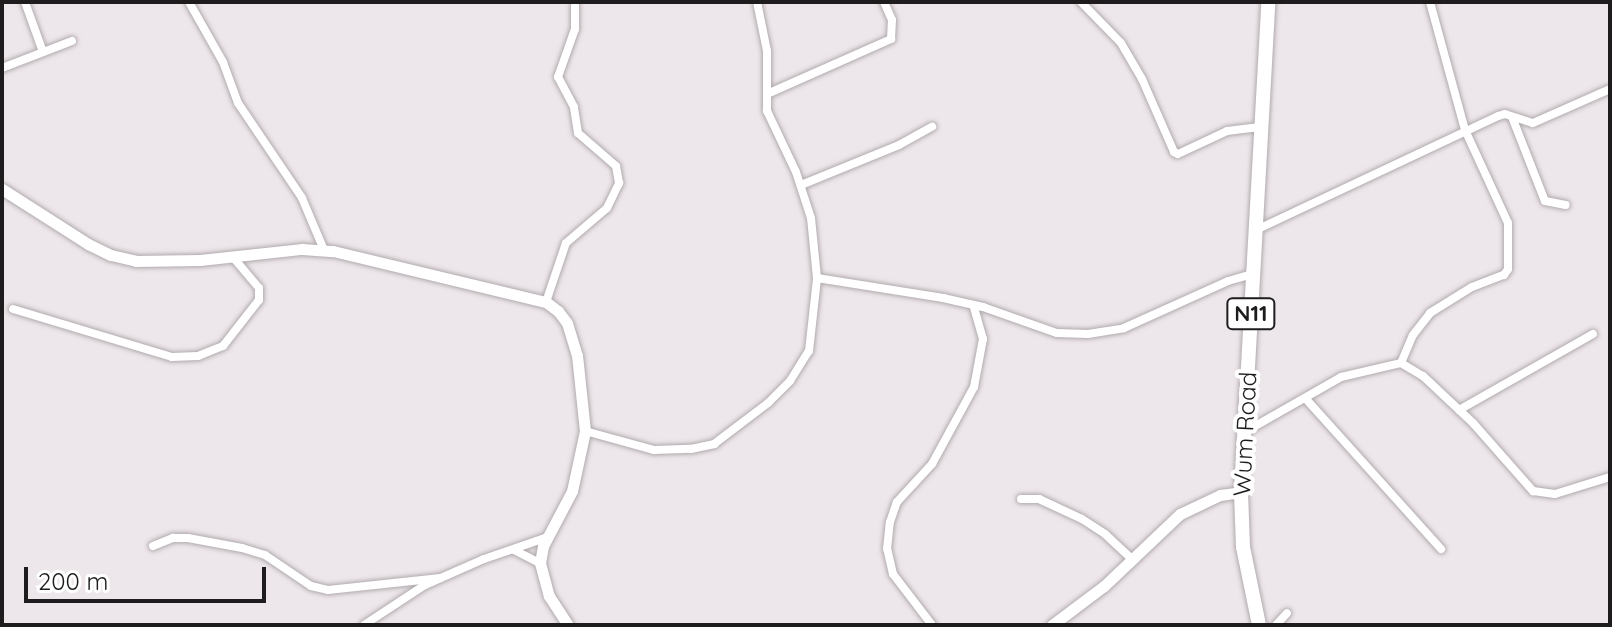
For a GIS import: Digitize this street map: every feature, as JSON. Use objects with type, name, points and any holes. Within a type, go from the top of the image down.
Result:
[{"type":"highway","name":"Wum Road","points":[[1259,625],[1243,547],[1241,492],[1268,2]]},
{"type":"street","points":[[25,2],[27,16],[43,52]]},
{"type":"street","points":[[189,2],[223,62],[238,103],[302,198],[324,250]]},
{"type":"street","points":[[585,431],[654,450],[691,449],[714,444],[744,425],[790,381],[809,351],[817,278],[811,218],[801,185],[767,111],[767,51],[757,2]]},
{"type":"street","points":[[767,94],[891,39],[892,20],[884,2]]},
{"type":"street","points":[[1081,2],[1121,43],[1142,79],[1174,152],[1178,154],[1227,131],[1262,127]]},
{"type":"street","points":[[1401,363],[1413,335],[1430,313],[1472,287],[1504,275],[1508,269],[1508,223],[1465,130],[1430,2]]},
{"type":"street","points":[[546,302],[566,243],[607,208],[619,183],[616,166],[578,133],[574,107],[558,77],[572,42],[575,6]]},
{"type":"street","points":[[2,68],[72,41]]},
{"type":"street","points":[[1255,231],[1498,116],[1511,116],[1533,123],[1610,89]]},
{"type":"street","points":[[1511,116],[1545,201],[1566,205]]},
{"type":"street","points":[[801,185],[899,145],[932,127]]},
{"type":"street","points":[[2,189],[111,255],[166,263],[324,250],[546,302],[567,323],[577,355],[585,431],[572,491],[548,537],[540,563],[549,596],[568,625]]},
{"type":"street","points":[[13,309],[172,357],[198,356],[223,346],[259,300],[259,288],[232,256]]},
{"type":"street","points":[[817,278],[973,305],[1057,333],[1105,332],[1124,328],[1228,281],[1254,274]]},
{"type":"street","points":[[932,625],[893,574],[887,549],[890,522],[897,502],[932,464],[974,387],[983,339],[973,305]]},
{"type":"street","points":[[1459,410],[1593,334]]},
{"type":"street","points":[[1243,434],[1341,377],[1401,363],[1423,376],[1459,410],[1533,491],[1555,494],[1610,477]]},
{"type":"street","points":[[1306,399],[1441,549]]},
{"type":"street","points":[[1052,625],[1104,586],[1180,514],[1220,495],[1241,492]]},
{"type":"street","points":[[1021,499],[1039,499],[1082,519],[1105,534],[1132,559]]},
{"type":"street","points":[[364,625],[440,578],[548,537]]},
{"type":"street","points":[[153,546],[173,538],[188,538],[242,548],[265,555],[311,586],[328,590],[440,578]]},
{"type":"street","points":[[514,550],[540,563]]},
{"type":"street","points":[[1276,625],[1287,613]]}]
